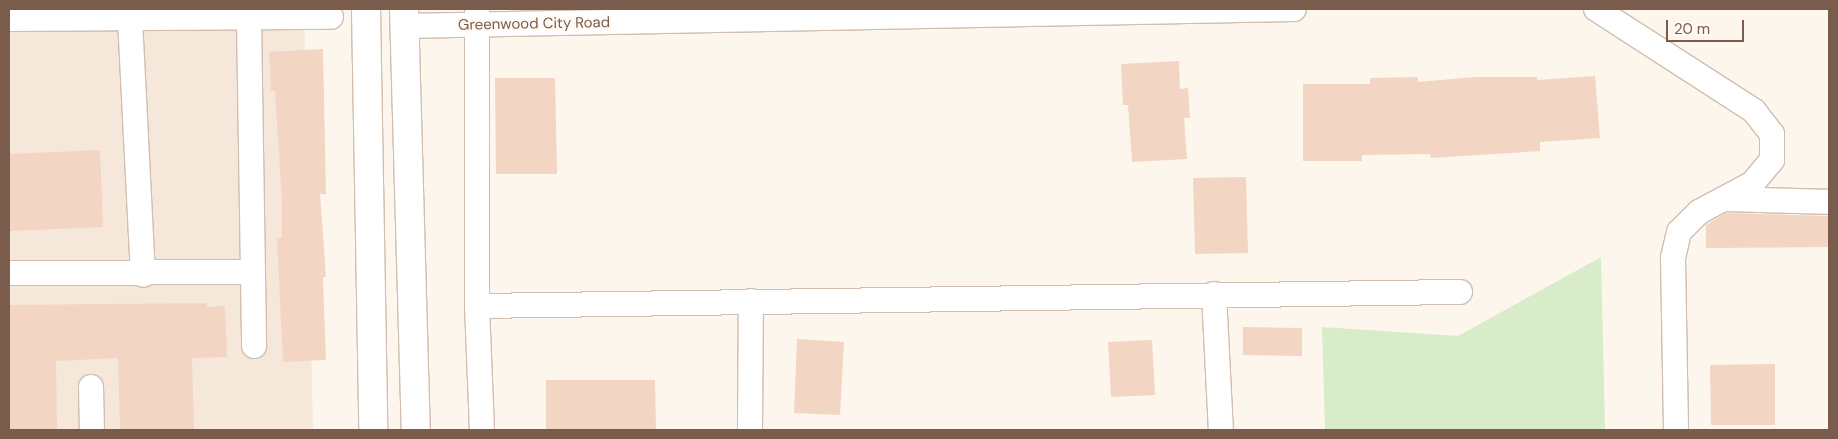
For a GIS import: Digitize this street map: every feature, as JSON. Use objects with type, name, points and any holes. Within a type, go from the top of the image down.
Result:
[{"type":"main road","points":[[366,9],[373,430]]},
{"type":"main road","points":[[404,17],[416,430]]},
{"type":"main road","points":[[372,375],[414,374]]},
{"type":"street","name":"Greenwood City Road","points":[[404,17],[1294,9]]},
{"type":"street","points":[[1596,9],[1754,111],[1772,134],[1772,160],[1753,183],[1728,199],[1699,212],[1680,232],[1673,258],[1676,430]]},
{"type":"street","points":[[9,19],[249,20],[331,17]]},
{"type":"street","points":[[477,17],[477,306],[482,430]]},
{"type":"street","points":[[130,19],[144,275]]},
{"type":"street","points":[[249,20],[254,346]]},
{"type":"street","points":[[1728,199],[1829,202]]},
{"type":"street","points":[[9,273],[144,275],[253,272]]},
{"type":"street","points":[[477,306],[1214,294],[1460,292]]},
{"type":"street","points":[[1214,294],[1221,430]]},
{"type":"street","points":[[750,430],[751,301]]},
{"type":"street","points":[[91,387],[92,430]]},
{"type":"shaded area","points":[[9,9],[304,9],[313,430],[9,430]]},
{"type":"green space","points":[[1601,257],[1605,430],[1325,430],[1322,327],[1458,336]]},
{"type":"building","points":[[323,49],[326,194],[320,194],[326,277],[323,277],[326,360],[283,362],[277,238],[282,238],[282,200],[275,91],[271,91],[269,52]]},
{"type":"building","points":[[1179,61],[1180,89],[1188,88],[1190,118],[1184,118],[1187,159],[1132,162],[1128,105],[1123,105],[1121,64]]},
{"type":"building","points":[[1595,76],[1600,138],[1540,142],[1540,151],[1431,158],[1430,154],[1362,155],[1362,161],[1303,161],[1303,84],[1370,84],[1370,78],[1418,77],[1418,82],[1475,77],[1537,77],[1537,80]]},
{"type":"building","points":[[495,78],[555,78],[557,174],[496,174]]},
{"type":"building","points":[[100,150],[103,227],[9,231],[9,154]]},
{"type":"building","points":[[1246,177],[1248,253],[1195,254],[1193,178]]},
{"type":"building","points":[[1726,213],[1829,216],[1829,247],[1706,248],[1706,225]]},
{"type":"building","points":[[207,303],[207,307],[225,306],[227,357],[192,358],[194,430],[120,430],[118,358],[56,361],[57,430],[9,430],[9,305]]},
{"type":"building","points":[[1243,327],[1302,328],[1302,356],[1243,355]]},
{"type":"building","points":[[797,339],[844,342],[840,415],[794,413]]},
{"type":"building","points":[[1152,340],[1155,395],[1111,397],[1108,342]]},
{"type":"building","points":[[1775,364],[1775,425],[1711,425],[1710,365]]},
{"type":"building","points":[[546,380],[655,380],[656,430],[546,430]]}]
